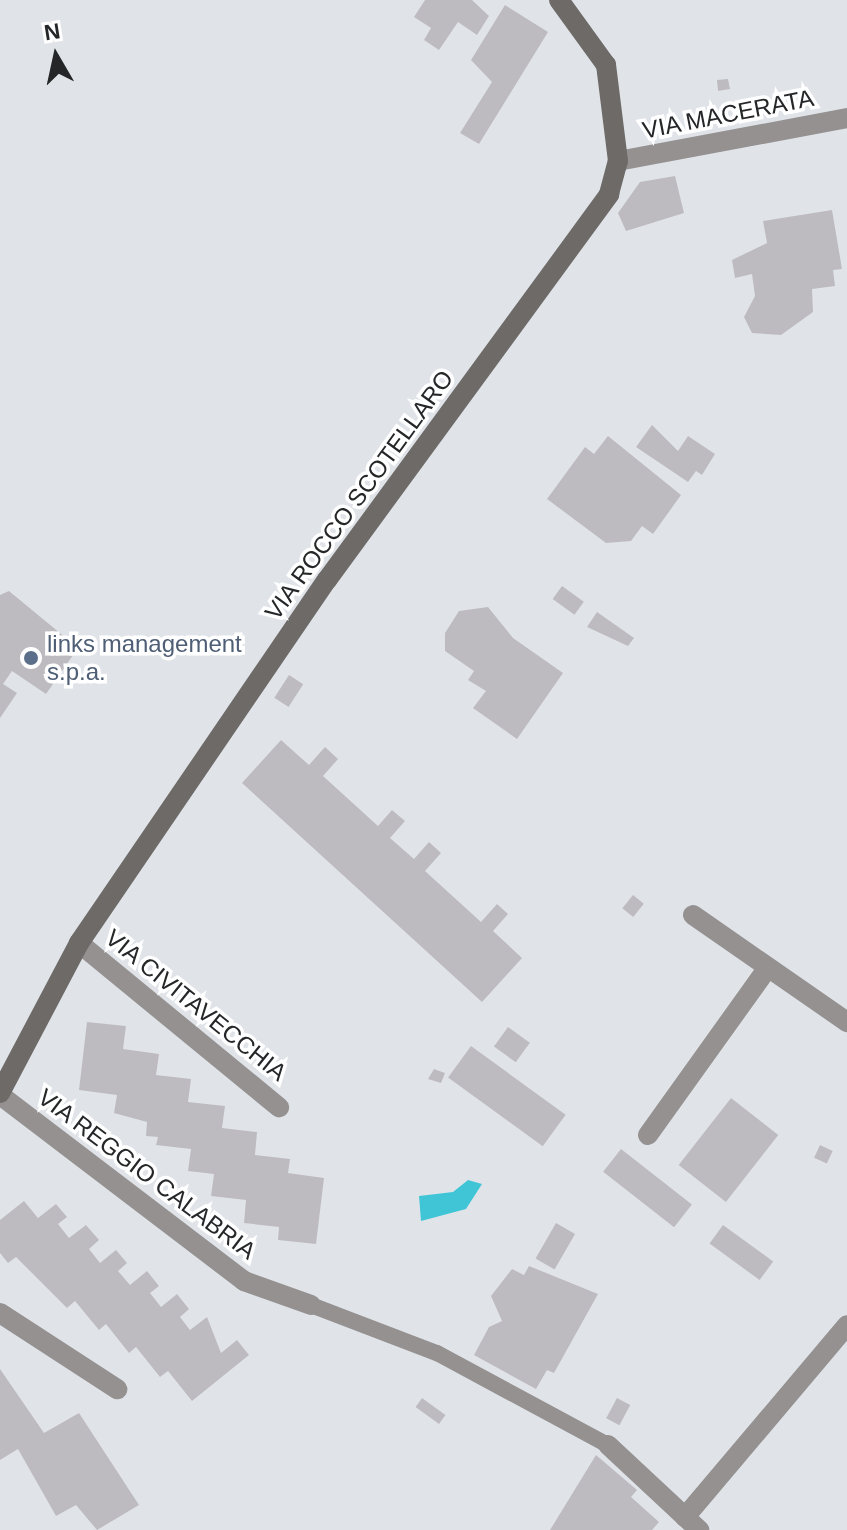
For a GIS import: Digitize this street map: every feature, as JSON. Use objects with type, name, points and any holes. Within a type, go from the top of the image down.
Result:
[{"type":"street","name":"VIA ROCCO SCOTELLARO","points":[[0,1094],[79,943],[327,580],[609,194],[618,161],[606,65],[559,0]]},
{"type":"street","name":"VIA MACERATA","points":[[618,161],[847,118]]},
{"type":"street","points":[[693,915],[847,1022]]},
{"type":"street","name":"VIA CIVITAVECCHIA","points":[[79,943],[279,1107]]},
{"type":"street","points":[[648,1135],[767,969]]},
{"type":"street","name":"VIA REGGIO CALABRIA","points":[[0,1094],[244,1281],[311,1305]]},
{"type":"street","points":[[0,1313],[117,1389]]},
{"type":"street","points":[[608,1445],[692,1523],[847,1325]]},
{"type":"lane","points":[[311,1305],[437,1353],[608,1445]]},
{"type":"water","points":[[468,1180],[482,1184],[466,1209],[421,1221],[419,1196],[453,1192]]},
{"type":"building","points":[[425,0],[472,0],[489,16],[477,35],[458,22],[439,50],[424,40],[431,28],[414,17]]},
{"type":"building","points":[[505,5],[548,32],[479,144],[460,133],[492,82],[471,60]]},
{"type":"building","points":[[728,79],[730,89],[718,91],[717,80]]},
{"type":"building","points":[[675,176],[684,213],[626,231],[618,213],[640,182]]},
{"type":"building","points":[[832,210],[842,269],[833,270],[835,286],[812,289],[813,312],[781,335],[752,333],[744,317],[755,296],[752,274],[735,278],[732,260],[767,243],[763,221]]},
{"type":"building","points":[[652,425],[678,451],[688,436],[715,454],[702,475],[696,471],[688,482],[636,447]]},
{"type":"building","points":[[608,436],[681,495],[653,534],[642,526],[631,541],[606,543],[547,499],[585,447],[594,454]]},
{"type":"building","points":[[562,586],[584,602],[574,615],[553,599]]},
{"type":"building","points":[[9,591],[78,648],[46,694],[12,671],[3,684],[17,693],[0,718],[0,595]]},
{"type":"building","points":[[488,607],[513,638],[563,673],[517,739],[473,708],[486,691],[468,680],[474,671],[445,651],[445,633],[459,611]]},
{"type":"building","points":[[597,612],[634,638],[628,646],[587,627]]},
{"type":"building","points":[[289,675],[303,684],[289,707],[274,698]]},
{"type":"building","points":[[281,740],[309,765],[325,747],[338,759],[323,776],[378,826],[392,810],[405,821],[390,838],[414,859],[429,842],[441,853],[425,871],[481,922],[497,904],[508,914],[493,931],[522,958],[482,1002],[242,783]]},
{"type":"building","points":[[633,895],[644,904],[633,917],[622,908]]},
{"type":"building","points":[[87,1022],[126,1026],[123,1049],[159,1054],[156,1075],[191,1079],[188,1102],[225,1106],[222,1128],[257,1132],[255,1155],[290,1159],[288,1173],[324,1178],[316,1244],[278,1240],[279,1227],[244,1223],[246,1200],[211,1196],[214,1174],[188,1171],[191,1149],[156,1145],[158,1137],[146,1136],[147,1122],[114,1113],[117,1095],[79,1090]]},
{"type":"building","points":[[508,1027],[530,1043],[516,1062],[494,1046]]},
{"type":"building","points":[[471,1046],[566,1115],[543,1146],[448,1078]]},
{"type":"building","points":[[434,1069],[445,1073],[441,1083],[428,1079]]},
{"type":"building","points":[[731,1098],[778,1135],[726,1202],[679,1165]]},
{"type":"building","points":[[820,1145],[833,1151],[827,1164],[814,1158]]},
{"type":"building","points":[[621,1149],[692,1204],[674,1227],[603,1172]]},
{"type":"building","points":[[24,1201],[38,1218],[56,1204],[67,1217],[58,1224],[69,1238],[86,1225],[99,1240],[89,1249],[100,1263],[116,1250],[127,1263],[118,1271],[130,1285],[147,1271],[159,1286],[150,1293],[161,1307],[177,1294],[189,1309],[180,1317],[190,1330],[207,1317],[221,1353],[237,1340],[249,1355],[192,1401],[168,1371],[160,1377],[136,1347],[129,1353],[106,1324],[99,1330],[75,1301],[67,1308],[16,1257],[8,1263],[0,1253],[0,1220]]},
{"type":"building","points":[[556,1223],[575,1234],[555,1270],[536,1259]]},
{"type":"building","points":[[723,1225],[773,1261],[760,1280],[709,1244]]},
{"type":"building","points":[[529,1266],[598,1294],[554,1373],[547,1370],[536,1389],[474,1355],[489,1327],[502,1321],[491,1296],[512,1269],[524,1275]]},
{"type":"building","points":[[0,1369],[44,1433],[79,1413],[139,1505],[97,1530],[76,1505],[56,1516],[18,1449],[0,1460]]},
{"type":"building","points":[[422,1398],[445,1415],[439,1424],[416,1407]]},
{"type":"building","points":[[617,1398],[630,1405],[619,1425],[606,1418]]},
{"type":"building","points":[[596,1455],[637,1490],[631,1497],[659,1522],[652,1530],[550,1530]]},
{"type":"place","name":"links management s.p.a.","points":[[31,658]]}]
